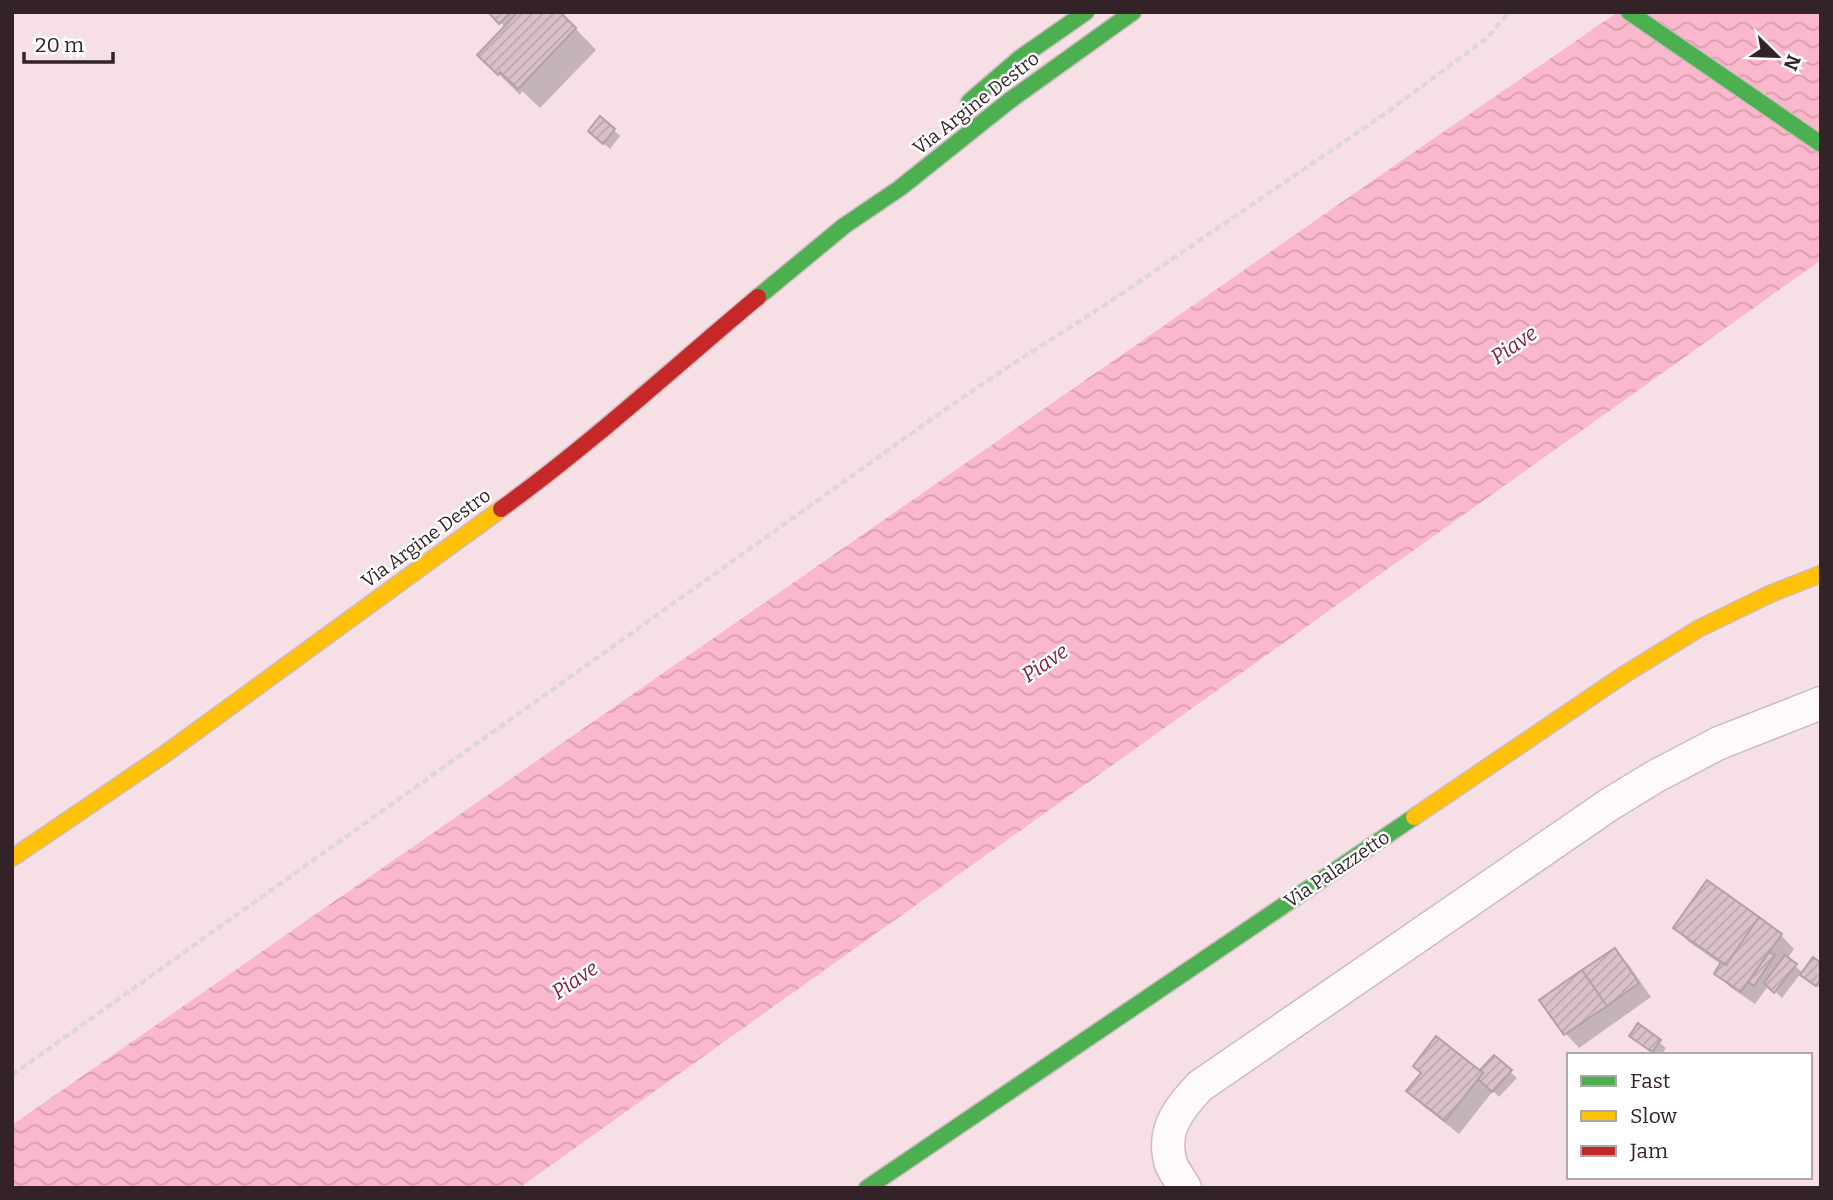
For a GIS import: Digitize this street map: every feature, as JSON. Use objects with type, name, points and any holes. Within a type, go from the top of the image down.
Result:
[{"type":"main road","name":"Via Argine Destro","points":[[958,111],[1020,58],[1086,12]]},
{"type":"main road","name":"Via Argine Destro","points":[[12,858],[164,754],[530,488],[844,226],[900,188],[1009,101],[1133,12]]},
{"type":"main road","points":[[1629,12],[1821,144]]},
{"type":"main road","name":"Via Argine Destro","points":[[844,226],[888,178]]},
{"type":"main road","name":"Via Palazzetto","points":[[867,1188],[1622,676],[1698,629],[1770,594],[1821,574]]},
{"type":"street","points":[[1185,1188],[1171,1166],[1167,1140],[1179,1108],[1200,1086],[1600,810],[1656,776],[1719,743],[1821,703]]},
{"type":"path","points":[[12,1075],[943,411],[1130,288],[1386,113],[1487,38],[1509,12]]},
{"type":"water","name":"Piave","points":[[1618,12],[1821,12],[1821,260],[519,1188],[12,1188],[12,1125]]},
{"type":"building","points":[[488,12],[511,12],[499,24]]},
{"type":"building","points":[[518,12],[560,12],[576,28],[518,89],[477,55]]},
{"type":"building","points":[[600,116],[615,129],[603,144],[588,131]]},
{"type":"building","points":[[1707,880],[1759,917],[1726,965],[1673,928]]},
{"type":"building","points":[[1759,917],[1782,934],[1741,992],[1714,974],[1721,962],[1726,965]]},
{"type":"building","points":[[1615,948],[1639,983],[1607,1006],[1582,970]]},
{"type":"building","points":[[1769,952],[1775,955],[1754,986],[1748,982]]},
{"type":"building","points":[[1785,955],[1797,964],[1774,993],[1764,983]]},
{"type":"building","points":[[1813,957],[1821,963],[1821,978],[1816,986],[1800,975]]},
{"type":"building","points":[[1582,970],[1607,1006],[1564,1035],[1539,1000]]},
{"type":"building","points":[[1638,1023],[1661,1040],[1652,1052],[1629,1036]]},
{"type":"building","points":[[1436,1036],[1483,1073],[1445,1121],[1406,1091],[1421,1073],[1413,1066]]},
{"type":"building","points":[[1494,1055],[1512,1070],[1492,1092],[1478,1079],[1483,1073],[1480,1070]]},
{"type":"traffic: fast","points":[[969,102],[1020,58],[1086,12]]},
{"type":"traffic: fast","points":[[758,297],[844,226],[900,188],[1009,101],[1133,12]]},
{"type":"traffic: fast","points":[[1629,12],[1821,144]]},
{"type":"traffic: fast","points":[[867,1188],[1414,817]]},
{"type":"traffic: slow","points":[[12,858],[165,754],[501,509]]},
{"type":"traffic: slow","points":[[1414,817],[1622,676],[1698,629],[1770,594],[1821,574]]},
{"type":"traffic: jam","points":[[501,509],[599,432],[758,297]]}]
